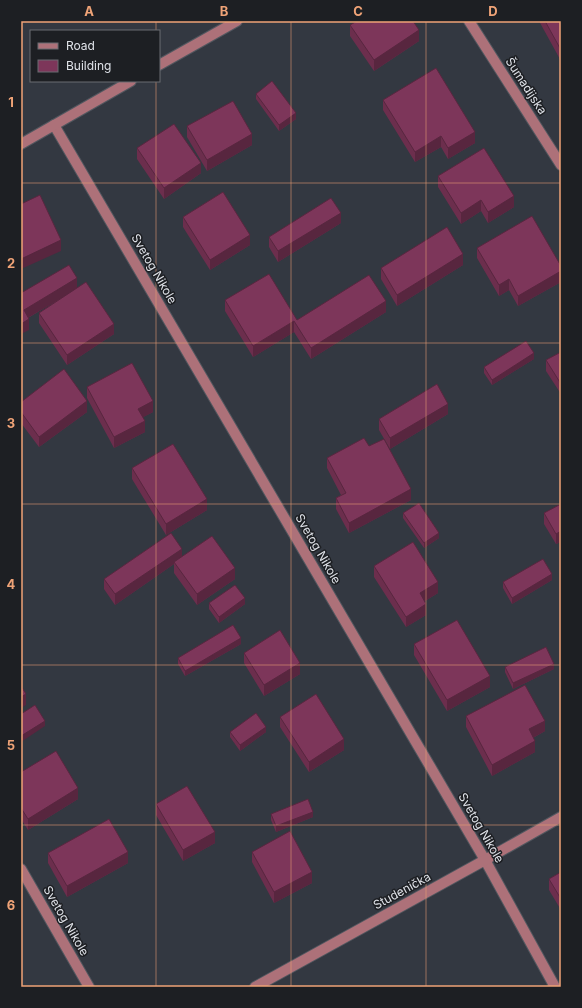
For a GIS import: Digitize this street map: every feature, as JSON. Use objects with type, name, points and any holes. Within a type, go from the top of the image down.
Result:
[{"type":"street","points":[[160,64],[237,21]]},
{"type":"street","name":"Šumadijska","points":[[469,21],[561,165]]},
{"type":"street","points":[[21,144],[130,82]]},
{"type":"street","name":"Svetog Nikole","points":[[54,125],[485,860],[555,987]]},
{"type":"street","name":"Studenička","points":[[255,987],[561,817]]},
{"type":"street","name":"Svetog Nikole","points":[[21,869],[89,987]]},
{"type":"building","points":[[357,21],[413,21],[419,30],[374,60],[350,25]]},
{"type":"building","points":[[545,21],[561,21],[561,50]]},
{"type":"building","points":[[436,68],[475,132],[448,148],[441,136],[415,152],[383,100]]},
{"type":"building","points":[[272,81],[296,113],[279,125],[256,94]]},
{"type":"building","points":[[233,101],[252,134],[207,160],[187,126]]},
{"type":"building","points":[[174,124],[201,163],[164,188],[137,148]]},
{"type":"building","points":[[484,148],[514,196],[488,212],[481,200],[461,213],[438,176]]},
{"type":"building","points":[[223,192],[250,235],[210,260],[183,217]]},
{"type":"building","points":[[40,195],[61,240],[21,259],[21,204]]},
{"type":"building","points":[[331,198],[341,213],[278,251],[269,237]]},
{"type":"building","points":[[532,216],[561,266],[561,271],[518,296],[509,279],[499,285],[477,248]]},
{"type":"building","points":[[447,227],[463,254],[397,295],[381,268]]},
{"type":"building","points":[[69,265],[77,278],[24,310],[29,319],[21,324],[21,293]]},
{"type":"building","points":[[269,274],[297,320],[369,275],[386,301],[311,348],[294,321],[253,346],[225,300]]},
{"type":"building","points":[[86,282],[114,324],[67,355],[39,313]]},
{"type":"building","points":[[526,341],[534,353],[492,380],[484,367]]},
{"type":"building","points":[[561,352],[561,384],[546,360]]},
{"type":"building","points":[[132,363],[153,401],[138,409],[145,421],[114,437],[87,387]]},
{"type":"building","points":[[64,369],[87,401],[39,437],[21,412],[21,402]]},
{"type":"building","points":[[437,384],[448,404],[390,438],[379,419]]},
{"type":"building","points":[[364,438],[369,446],[384,439],[411,489],[349,523],[336,498],[346,493],[327,458]]},
{"type":"building","points":[[173,444],[207,499],[166,524],[132,468]]},
{"type":"building","points":[[419,503],[439,533],[424,543],[403,513]]},
{"type":"building","points":[[561,504],[561,531],[556,534],[544,513]]},
{"type":"building","points":[[171,533],[182,549],[115,594],[104,579]]},
{"type":"building","points":[[212,536],[235,568],[197,594],[174,562]]},
{"type":"building","points":[[413,542],[438,582],[420,593],[426,604],[406,617],[374,566]]},
{"type":"building","points":[[543,559],[552,574],[512,598],[503,582]]},
{"type":"building","points":[[235,585],[245,598],[219,617],[209,603]]},
{"type":"building","points":[[457,620],[490,676],[447,700],[414,644]]},
{"type":"building","points":[[233,625],[241,638],[185,671],[178,658]]},
{"type":"building","points":[[280,630],[300,663],[264,685],[244,653]]},
{"type":"building","points":[[546,647],[554,664],[513,683],[505,667]]},
{"type":"building","points":[[525,685],[545,721],[529,729],[535,741],[492,765],[466,716]]},
{"type":"building","points":[[21,686],[26,694],[21,697]]},
{"type":"building","points":[[316,694],[344,739],[309,762],[280,717]]},
{"type":"building","points":[[35,705],[45,721],[21,736],[21,714]]},
{"type":"building","points":[[256,713],[266,727],[240,745],[230,732]]},
{"type":"building","points":[[56,751],[78,788],[28,819],[21,808],[21,772]]},
{"type":"building","points":[[187,786],[215,832],[183,850],[156,804]]},
{"type":"building","points":[[308,799],[313,812],[276,826],[271,814]]},
{"type":"building","points":[[109,819],[128,852],[67,886],[48,853]]},
{"type":"building","points":[[290,831],[312,872],[274,892],[252,852]]},
{"type":"building","points":[[561,872],[561,899],[549,879]]}]
